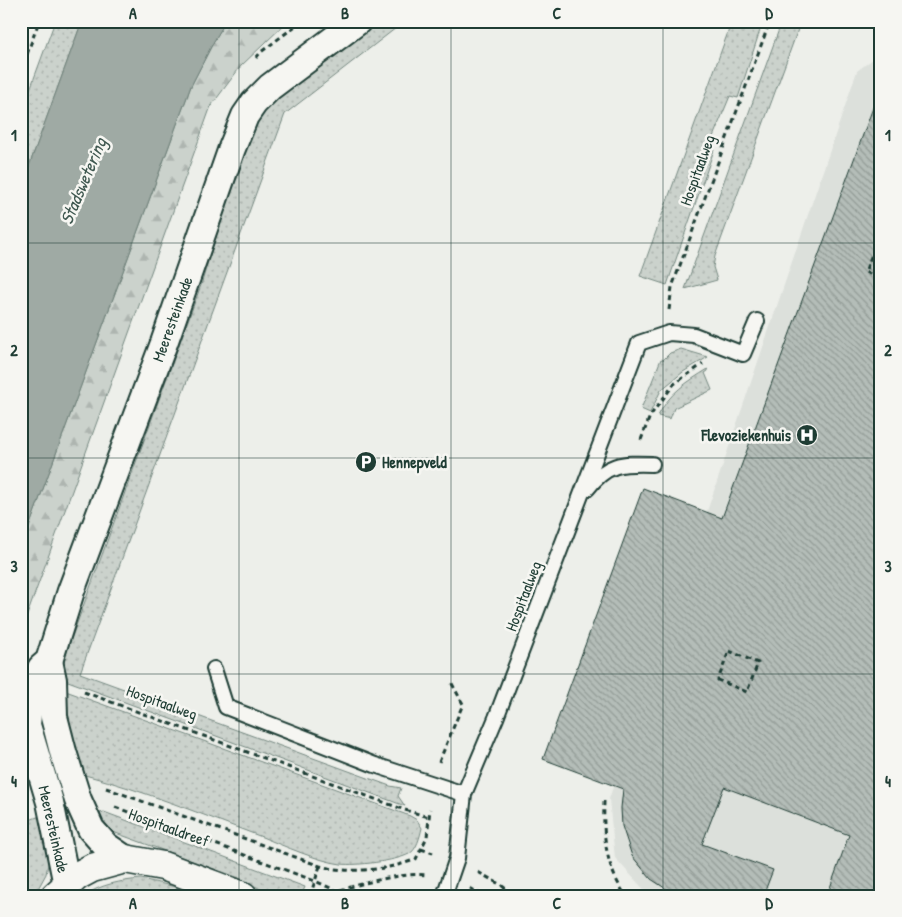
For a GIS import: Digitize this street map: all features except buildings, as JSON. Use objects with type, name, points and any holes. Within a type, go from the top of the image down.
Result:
[{"type":"main road","points":[[61,891],[77,876],[92,868],[125,859],[163,866],[243,896]]},
{"type":"street","name":"Meeresteinkade","points":[[125,859],[106,846],[91,829],[75,790],[54,717],[51,671],[71,591],[164,343],[245,116],[254,103],[270,87],[358,21]]},
{"type":"street","name":"Meeresteinkade","points":[[51,671],[41,668],[30,693],[27,724],[50,802],[61,891]]},
{"type":"lane","points":[[730,348],[743,354],[757,321]]},
{"type":"lane","name":"Hospitaalweg","points":[[444,896],[456,858],[464,794],[493,726],[639,343],[669,333],[694,335],[730,348]]},
{"type":"lane","points":[[578,501],[597,476],[610,467],[633,463],[652,464]]},
{"type":"lane","points":[[214,669],[226,707],[375,765],[464,794]]},
{"type":"path","points":[[21,72],[40,21]]},
{"type":"path","name":"Hospitaalweg","points":[[669,333],[669,304],[672,287],[770,21]]},
{"type":"path","points":[[881,245],[876,244],[866,272],[881,278]]},
{"type":"path","points":[[633,463],[650,416],[674,384],[714,356],[727,357],[730,348]]},
{"type":"path","points":[[729,651],[758,663],[748,692],[718,680],[729,651]]},
{"type":"path","name":"Hospitaalweg","points":[[51,671],[404,810],[429,816]]},
{"type":"path","name":"Hospitaaldreef","points":[[336,891],[315,881],[105,804],[75,790],[85,782],[104,787],[331,869],[362,870],[406,863],[416,859]]},
{"type":"path","points":[[604,801],[607,854],[616,881],[626,896]]},
{"type":"path","points":[[310,896],[320,866]]},
{"type":"path","points":[[334,896],[336,891],[394,878],[423,875],[450,878],[483,896]]},
{"type":"shaded area","name":"Flevoziekenhuis","points":[[881,53],[881,896],[650,896],[615,858],[609,799],[857,71]]},
{"type":"green space","points":[[55,21],[82,21],[21,188],[21,114]]},
{"type":"green space","points":[[226,21],[288,21],[241,66],[211,106],[21,632],[21,549],[191,86]]},
{"type":"green space","points":[[376,21],[405,21],[285,114],[80,673],[390,786],[401,788],[398,796],[405,806],[68,681],[63,675],[69,645],[201,285],[241,152],[259,115],[281,94]]},
{"type":"green space","points":[[732,21],[763,21],[738,98],[730,96],[708,149],[714,150],[667,285],[640,276]]},
{"type":"green space","points":[[782,21],[801,21],[715,256],[713,267],[717,280],[685,289]]},
{"type":"green space","points":[[681,349],[708,357],[683,372],[661,390],[650,413],[641,409],[661,359],[663,360],[670,353]]},
{"type":"green space","points":[[708,369],[705,373],[712,390],[674,408],[670,419],[658,416],[673,394]]},
{"type":"green space","points":[[63,690],[410,816],[417,820],[422,828],[418,842],[412,852],[403,857],[376,862],[341,864],[301,853],[152,796],[85,775],[70,734]]},
{"type":"green space","points":[[104,812],[305,887],[301,896],[274,896],[239,878],[113,832],[102,820],[100,813]]},
{"type":"green space","points":[[43,815],[50,855],[46,874],[34,896],[21,896],[21,829],[32,819]]},
{"type":"green space","points":[[141,879],[176,887],[198,896],[83,896],[111,884]]},
{"type":"water","name":"Stadswetering","points":[[82,21],[226,21],[191,86],[21,549],[21,188]]},
{"type":"place","name":"Flevoziekenhuis","points":[[807,435]]},
{"type":"place","name":"Hennepveld","points":[[366,462]]}]
